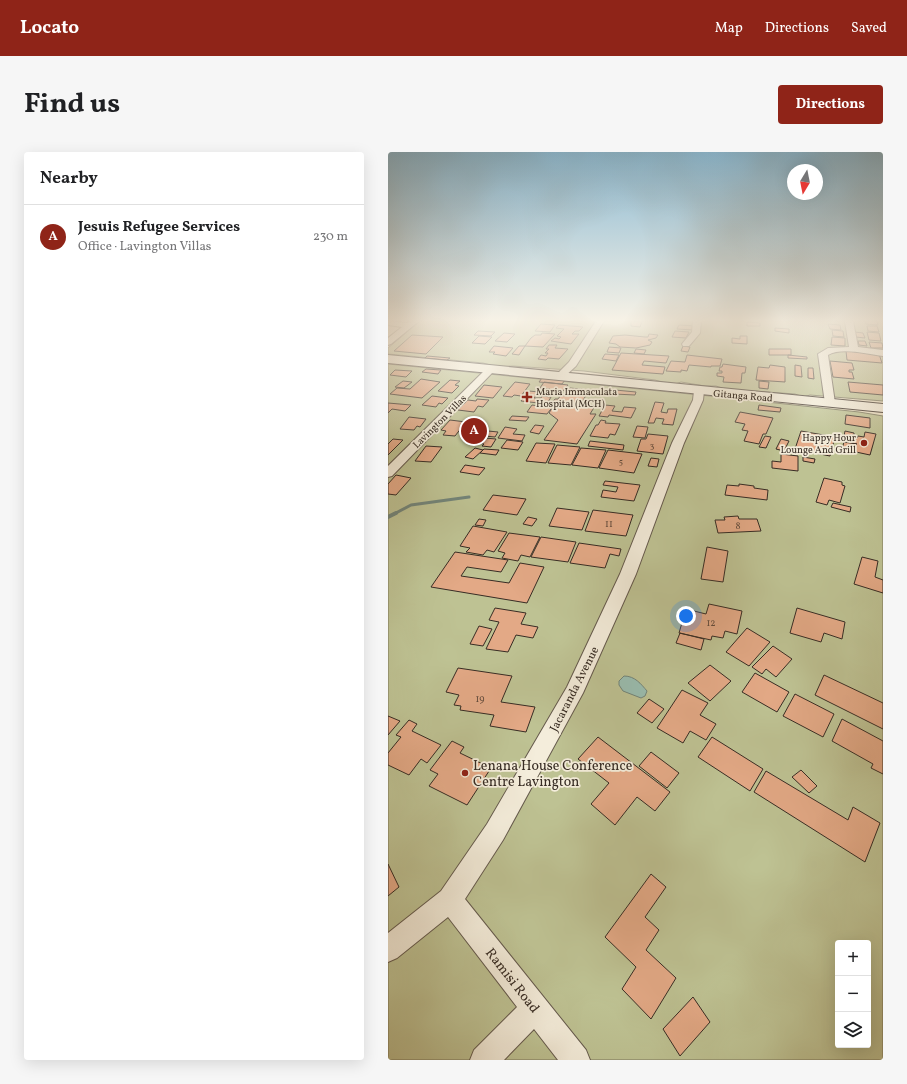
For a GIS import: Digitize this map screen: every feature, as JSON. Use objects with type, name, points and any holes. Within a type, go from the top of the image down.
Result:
[{"type":"main road","name":"Gitanga Road","points":[[429,363],[883,408]]},
{"type":"street","points":[[560,376],[572,363]]},
{"type":"street","points":[[822,363],[830,403]]},
{"type":"street","name":"Lavington Villas","points":[[388,473],[490,370]]},
{"type":"street","name":"Jacaranda Avenue","points":[[388,949],[450,900],[495,832],[574,693],[628,574],[665,474],[698,400],[699,391]]},
{"type":"street","name":"Ramisi Road","points":[[450,900],[576,1060]]},
{"type":"street","points":[[484,1060],[535,1008]]},
{"type":"green space","points":[[484,363],[883,363],[883,401],[810,395],[803,397],[795,394],[725,389],[716,386],[705,386],[681,382],[672,385],[655,380],[584,371],[513,366],[498,367]]},
{"type":"green space","points":[[388,364],[720,397],[883,416],[883,1060],[388,1060]]},
{"type":"water","points":[[624,676],[631,677],[640,683],[647,691],[645,696],[641,698],[623,691],[619,685],[619,681]]},
{"type":"building","points":[[616,363],[643,363],[642,365],[665,367],[663,374],[612,370]]},
{"type":"building","points":[[670,363],[721,363],[720,366],[711,367],[689,365],[687,371],[681,370],[681,372],[666,371]]},
{"type":"building","points":[[830,363],[852,363],[854,370],[849,370],[849,372],[852,372],[854,379],[833,377]]},
{"type":"building","points":[[723,364],[746,367],[745,373],[742,373],[741,383],[723,382],[724,377],[717,376],[717,373],[722,373],[722,371],[719,371]]},
{"type":"building","points":[[770,365],[785,367],[785,382],[756,380],[758,367],[769,368]]},
{"type":"building","points":[[795,365],[801,366],[802,377],[795,376]]},
{"type":"building","points":[[808,368],[813,368],[814,379],[808,378]]},
{"type":"building","points":[[426,369],[441,370],[438,374],[422,372]]},
{"type":"building","points":[[395,370],[412,371],[406,377],[390,375]]},
{"type":"building","points":[[542,378],[565,380],[562,384],[539,382]]},
{"type":"building","points":[[421,379],[440,382],[422,398],[390,394],[397,388],[410,389]]},
{"type":"building","points":[[450,380],[460,381],[455,385],[459,386],[452,393],[438,391]]},
{"type":"building","points":[[403,381],[412,382],[404,388],[395,387]]},
{"type":"building","points":[[759,381],[769,382],[768,389],[759,388]]},
{"type":"building","points":[[515,382],[530,384],[521,396],[503,396]]},
{"type":"building","points":[[544,382],[568,385],[563,391],[548,391],[550,389],[540,388]]},
{"type":"building","points":[[848,382],[883,385],[883,395],[850,392]]},
{"type":"building","points":[[484,385],[502,387],[493,398],[475,396]]},
{"type":"building","points":[[570,388],[589,390],[581,404],[595,406],[590,414],[596,414],[577,444],[544,440],[558,420],[549,413],[554,405],[551,404],[561,395],[565,396]]},
{"type":"building","points":[[615,390],[636,392],[635,395],[614,394]]},
{"type":"building","points":[[529,391],[539,392],[534,398],[541,398],[542,396],[551,397],[547,404],[521,401]]},
{"type":"building","points":[[432,396],[448,398],[442,404],[439,403],[436,407],[422,405]]},
{"type":"building","points":[[477,399],[489,400],[483,407],[478,406],[474,412],[458,410],[468,400],[476,401]]},
{"type":"building","points":[[655,402],[664,403],[661,412],[667,413],[668,409],[677,409],[673,425],[662,424],[664,419],[656,418],[654,423],[648,423]]},
{"type":"building","points":[[388,403],[411,405],[405,411],[392,409],[388,413]]},
{"type":"building","points":[[541,404],[554,405],[547,414],[527,412],[532,405],[539,406]]},
{"type":"building","points":[[605,405],[615,406],[612,411],[622,412],[624,407],[636,408],[631,418],[609,415],[608,417],[599,416]]},
{"type":"building","points":[[759,405],[781,408],[780,412],[758,410]]},
{"type":"building","points":[[740,412],[773,418],[766,434],[763,434],[759,444],[744,441],[748,431],[742,430],[745,424],[735,422]]},
{"type":"building","points":[[846,415],[870,418],[870,428],[845,424]]},
{"type":"building","points":[[512,416],[529,417],[526,421],[509,420]]},
{"type":"building","points":[[409,417],[426,419],[420,427],[417,426],[414,430],[400,429]]},
{"type":"building","points":[[450,420],[466,422],[455,436],[443,435],[446,431],[441,430]]},
{"type":"building","points":[[601,420],[606,421],[605,423],[620,424],[615,435],[610,434],[608,438],[590,436],[596,425],[598,425]]},
{"type":"building","points":[[535,425],[544,426],[539,434],[530,432]]},
{"type":"building","points":[[637,426],[648,427],[645,438],[633,437]]},
{"type":"building","points":[[505,427],[517,429],[513,434],[525,435],[522,441],[498,438]]},
{"type":"building","points":[[478,430],[498,432],[495,437],[474,435]]},
{"type":"building","points":[[801,431],[835,437],[830,456],[795,449]]},
{"type":"building","name":"Happy Hour Lounge And Grill","points":[[845,431],[854,433],[854,437],[857,438],[858,436],[864,437],[865,432],[876,434],[870,455],[842,449],[844,442],[857,444],[843,441]]},
{"type":"building","points":[[648,434],[668,436],[663,454],[637,451],[641,439],[646,439]]},
{"type":"building","points":[[765,436],[771,437],[766,448],[759,447]]},
{"type":"building","points":[[474,437],[496,439],[491,447],[482,446],[484,444],[470,442]]},
{"type":"building","points":[[393,439],[403,440],[388,455],[388,444]]},
{"type":"building","points":[[781,439],[789,441],[784,451],[776,449]]},
{"type":"building","points":[[507,440],[523,442],[518,450],[501,448]]},
{"type":"building","points":[[590,441],[624,445],[623,450],[588,446]]},
{"type":"building","points":[[536,443],[555,444],[546,463],[526,461]]},
{"type":"building","points":[[557,445],[580,447],[571,465],[548,463]]},
{"type":"building","points":[[426,446],[442,447],[431,462],[415,461]]},
{"type":"building","points":[[475,448],[483,450],[473,459],[465,457]]},
{"type":"building","points":[[581,448],[606,450],[598,468],[572,465]]},
{"type":"building","points":[[484,449],[499,450],[496,455],[480,453]]},
{"type":"building","points":[[608,450],[642,454],[634,473],[599,468]]},
{"type":"building","points":[[781,454],[798,456],[798,471],[772,468],[772,461],[781,462]]},
{"type":"building","points":[[803,457],[815,459],[814,463],[803,461]]},
{"type":"building","points":[[651,458],[659,459],[657,467],[648,466]]},
{"type":"building","points":[[465,465],[485,468],[479,475],[460,472]]},
{"type":"building","points":[[396,475],[411,478],[396,495],[388,494],[388,484]]},
{"type":"building","points":[[824,478],[842,482],[842,485],[845,486],[840,503],[829,500],[827,505],[816,502]]},
{"type":"building","points":[[605,481],[640,485],[634,501],[601,497],[603,490],[616,492],[618,487],[603,485]]},
{"type":"building","points":[[739,484],[768,490],[767,500],[725,495],[727,485],[739,486]]},
{"type":"building","points":[[493,495],[526,499],[517,515],[483,510]]},
{"type":"building","points":[[833,503],[851,507],[850,512],[831,507]]},
{"type":"building","points":[[557,508],[589,512],[582,530],[549,526]]},
{"type":"building","points":[[593,510],[633,515],[626,536],[585,531]]},
{"type":"building","points":[[738,516],[739,519],[757,519],[761,531],[718,533],[715,520],[725,520],[724,517]]},
{"type":"building","points":[[528,517],[537,519],[532,526],[523,524]]},
{"type":"building","points":[[479,519],[486,520],[483,526],[475,525]]},
{"type":"building","points":[[473,526],[507,532],[494,552],[487,550],[483,555],[466,552],[470,548],[460,546]]},
{"type":"building","points":[[509,533],[540,537],[530,557],[521,555],[518,561],[502,558],[505,553],[498,551]]},
{"type":"building","points":[[541,537],[576,542],[568,562],[531,557]]},
{"type":"building","points":[[579,543],[621,549],[619,556],[610,554],[605,568],[570,563]]},
{"type":"building","points":[[707,547],[728,551],[723,582],[701,579]]},
{"type":"building","points":[[455,552],[508,560],[501,572],[467,567],[461,576],[509,583],[520,563],[544,567],[527,603],[431,587]]},
{"type":"building","points":[[862,557],[878,561],[875,577],[883,580],[883,593],[854,584]]},
{"type":"building","points":[[709,604],[742,611],[737,634],[725,631],[723,638],[712,636],[711,640],[679,633],[686,609],[706,614]]},
{"type":"building","points":[[495,608],[526,613],[521,624],[538,627],[533,638],[516,635],[508,652],[486,649],[499,622],[489,620]]},
{"type":"building","points":[[797,608],[845,622],[842,639],[824,633],[821,642],[790,633]]},
{"type":"building","points":[[479,626],[492,629],[483,646],[470,644]]},
{"type":"building","points":[[747,628],[770,642],[749,666],[726,652]]},
{"type":"building","points":[[680,633],[704,639],[701,650],[676,643]]},
{"type":"building","points":[[773,646],[792,659],[776,677],[766,669],[762,674],[752,667]]},
{"type":"building","points":[[710,665],[731,681],[710,701],[688,683]]},
{"type":"building","points":[[458,668],[512,676],[501,702],[535,707],[526,732],[490,726],[494,715],[460,710],[461,706],[454,705],[459,695],[446,692]]},
{"type":"building","points":[[755,673],[789,692],[777,712],[742,692]]},
{"type":"building","points":[[824,675],[883,703],[883,729],[815,695]]},
{"type":"building","points":[[682,690],[708,703],[700,715],[716,724],[706,740],[690,731],[683,743],[657,728]]},
{"type":"building","points":[[795,694],[834,714],[823,737],[783,716]]},
{"type":"building","points":[[649,699],[664,709],[652,723],[637,713]]},
{"type":"building","points":[[388,716],[400,721],[388,735]]},
{"type":"building","points":[[842,719],[883,741],[883,774],[871,768],[873,764],[832,741]]},
{"type":"building","points":[[409,720],[417,724],[412,731],[441,745],[427,763],[421,759],[409,775],[388,765],[388,753],[401,737],[396,735]]},
{"type":"building","points":[[598,737],[670,792],[655,811],[637,797],[615,825],[591,804],[609,783],[578,759]]},
{"type":"building","points":[[712,737],[763,769],[750,791],[698,757]]},
{"type":"building","points":[[452,741],[464,747],[460,753],[491,768],[467,805],[429,786],[438,774],[430,770]]},
{"type":"building","points":[[651,752],[679,773],[667,788],[639,766]]},
{"type":"building","points":[[801,770],[817,786],[809,793],[792,777]]},
{"type":"building","points":[[766,771],[848,820],[853,807],[880,823],[865,862],[754,792]]},
{"type":"building","points":[[388,864],[399,887],[388,896]]},
{"type":"building","points":[[651,874],[666,887],[645,917],[659,930],[646,950],[676,978],[651,1019],[622,989],[636,967],[605,937]]},
{"type":"building","points":[[693,997],[710,1022],[680,1056],[663,1029]]},
{"type":"waterway","points":[[394,514],[411,505],[469,497]]},
{"type":"waterway","points":[[388,517],[394,514]]},
{"type":"place","name":"Maria Immaculata Hospital (MCH)","points":[[527,397]]},
{"type":"place","name":"Jesuis Refugee Services","points":[[474,431]]},
{"type":"place","name":"Happy Hour Lounge And Grill","points":[[864,443]]},
{"type":"place","name":"Lenana House Conference Centre Lavington","points":[[465,773]]}]
